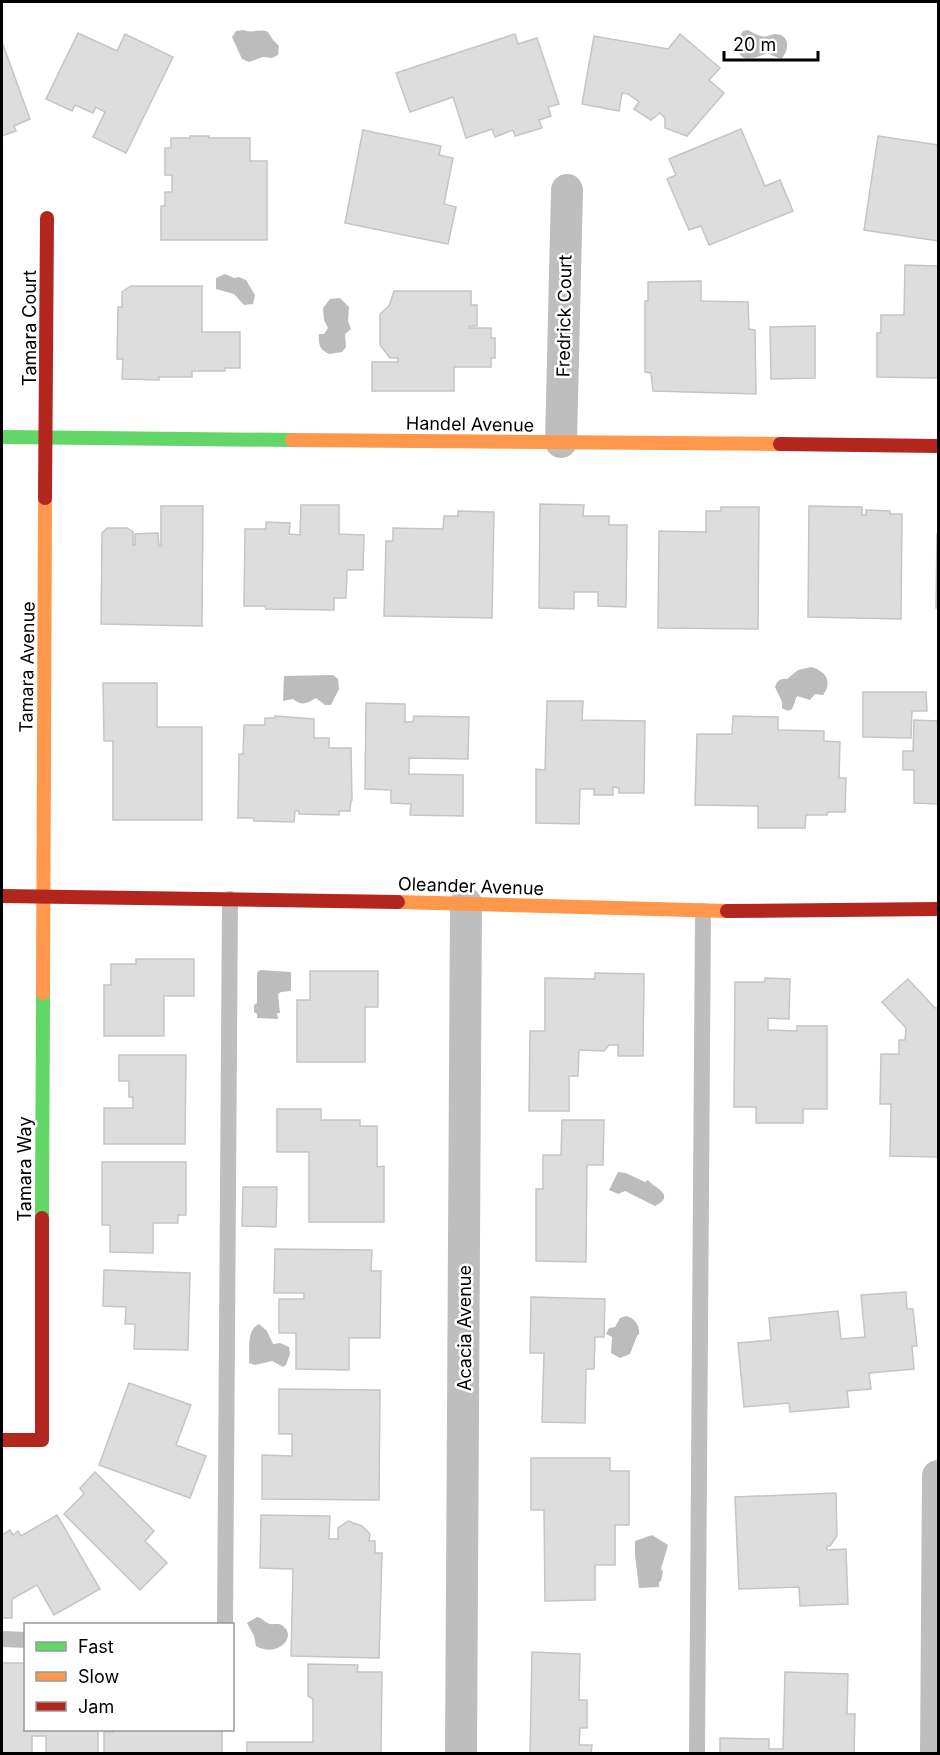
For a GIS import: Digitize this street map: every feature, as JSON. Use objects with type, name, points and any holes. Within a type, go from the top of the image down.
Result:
[{"type":"street","name":"Fredrick Court","points":[[561,442],[567,190]]},
{"type":"street","name":"Tamara Court","points":[[47,218],[47,438]]},
{"type":"street","name":"Handel Avenue","points":[[2,437],[939,446]]},
{"type":"street","name":"Tamara Avenue","points":[[42,898],[47,438]]},
{"type":"street","name":"Oleander Avenue","points":[[2,896],[466,903],[703,911],[939,909]]},
{"type":"street","name":"Tamara Way","points":[[2,1440],[42,1440],[42,898]]},
{"type":"street","name":"Acacia Avenue","points":[[462,1754],[466,903]]},
{"type":"street","points":[[936,1754],[938,1476]]},
{"type":"lane","points":[[225,1623],[230,899]]},
{"type":"lane","points":[[697,1754],[703,911]]},
{"type":"lane","points":[[2,1639],[24,1640]]},
{"type":"shaded area","points":[[748,30],[763,36],[775,34],[784,37],[787,48],[784,56],[781,59],[767,53],[751,58],[743,57],[737,49],[736,42],[743,31]]},
{"type":"shaded area","points":[[236,31],[268,32],[279,46],[278,55],[249,62],[242,59],[232,37]]},
{"type":"shaded area","points":[[225,274],[246,280],[255,295],[253,304],[244,305],[234,294],[216,289],[216,278]]},
{"type":"shaded area","points":[[340,298],[349,307],[348,321],[351,329],[345,334],[346,347],[342,352],[330,354],[320,347],[319,341],[319,334],[324,334],[328,328],[324,320],[323,308],[330,299]]},
{"type":"shaded area","points":[[811,667],[821,671],[828,681],[823,695],[815,694],[810,700],[797,696],[791,710],[782,708],[782,702],[775,687],[777,683],[787,679],[798,670]]},
{"type":"shaded area","points":[[333,675],[338,679],[339,689],[331,705],[325,705],[316,698],[304,703],[293,699],[283,701],[284,676]]},
{"type":"shaded area","points":[[260,970],[291,972],[291,991],[278,994],[280,1013],[277,1013],[278,1019],[257,1018],[254,1012],[254,1005],[257,1003],[257,973]]},
{"type":"shaded area","points":[[618,1172],[626,1173],[645,1182],[648,1180],[662,1192],[664,1198],[655,1206],[625,1191],[618,1194],[609,1190]]},
{"type":"shaded area","points":[[626,1316],[636,1323],[639,1334],[630,1354],[620,1358],[611,1353],[612,1337],[606,1334],[609,1328],[615,1327],[620,1318]]},
{"type":"shaded area","points":[[259,1324],[267,1331],[273,1344],[280,1343],[289,1347],[290,1354],[283,1367],[272,1361],[255,1365],[249,1363],[250,1336]]},
{"type":"shaded area","points":[[652,1535],[668,1545],[661,1569],[663,1571],[661,1581],[659,1587],[639,1588],[635,1541]]},
{"type":"shaded area","points":[[257,1617],[270,1624],[282,1625],[287,1631],[286,1641],[271,1650],[256,1646],[247,1623]]},
{"type":"building","points":[[78,33],[117,51],[125,34],[173,57],[126,153],[93,137],[105,112],[96,107],[93,113],[75,105],[72,111],[46,99]]},
{"type":"building","points":[[515,34],[518,44],[537,38],[559,104],[548,107],[551,116],[539,120],[542,128],[515,136],[513,130],[495,137],[492,129],[466,138],[453,97],[410,112],[396,73]]},
{"type":"building","points":[[680,34],[720,68],[709,80],[724,93],[687,136],[665,128],[665,118],[660,113],[651,120],[634,109],[639,102],[628,94],[622,93],[619,111],[582,104],[594,36],[668,49]]},
{"type":"building","points":[[2,42],[30,119],[14,126],[16,131],[2,136]]},
{"type":"building","points":[[741,129],[765,186],[780,180],[793,211],[709,245],[701,226],[689,230],[667,179],[676,175],[669,159]]},
{"type":"building","points":[[363,130],[441,146],[439,155],[453,158],[444,204],[456,207],[448,244],[345,223]]},
{"type":"building","points":[[190,136],[250,138],[250,161],[267,161],[267,240],[161,240],[161,206],[165,206],[165,192],[172,192],[172,175],[165,175],[165,148],[171,148],[171,138],[190,138]]},
{"type":"building","points":[[878,136],[938,145],[938,241],[864,230]]},
{"type":"building","points":[[905,265],[938,266],[938,378],[877,377],[877,333],[881,333],[881,315],[904,315]]},
{"type":"building","points":[[701,281],[701,301],[748,302],[749,329],[755,330],[756,394],[653,391],[651,373],[645,372],[645,301],[648,301],[648,282]]},
{"type":"building","points":[[131,286],[202,286],[202,332],[240,332],[240,368],[225,368],[225,371],[192,371],[192,377],[159,377],[159,380],[122,379],[123,359],[117,359],[118,307],[122,307],[122,292]]},
{"type":"building","points":[[394,291],[471,291],[471,305],[477,305],[477,326],[469,326],[469,328],[491,328],[491,338],[495,338],[495,358],[491,358],[491,367],[454,367],[454,391],[372,391],[372,362],[398,362],[398,358],[390,358],[380,345],[380,314],[389,306]]},
{"type":"building","points":[[815,326],[815,378],[771,379],[770,327]]},
{"type":"building","points":[[540,504],[584,505],[583,516],[609,516],[609,525],[627,525],[626,607],[598,606],[598,592],[574,592],[574,609],[539,608]]},
{"type":"building","points":[[301,505],[339,505],[339,534],[364,535],[363,570],[347,570],[346,598],[334,598],[334,610],[266,609],[265,606],[244,606],[245,529],[266,529],[266,522],[290,523],[289,534],[300,535]]},
{"type":"building","points":[[161,506],[203,506],[202,626],[101,624],[102,533],[107,528],[127,528],[133,532],[133,545],[135,545],[135,534],[158,533],[159,546],[161,546]]},
{"type":"building","points":[[809,506],[862,507],[862,515],[866,515],[866,510],[902,514],[901,619],[808,617]]},
{"type":"building","points":[[721,507],[759,507],[758,629],[658,628],[659,531],[706,532],[706,511],[721,511]]},
{"type":"building","points":[[458,511],[494,512],[492,618],[384,616],[386,541],[393,541],[393,528],[443,529],[444,516],[458,516]]},
{"type":"building","points":[[937,534],[938,608],[936,608]]},
{"type":"building","points":[[103,683],[157,683],[157,727],[202,727],[202,820],[113,820],[113,741],[104,741]]},
{"type":"building","points":[[863,692],[926,692],[927,711],[912,711],[911,738],[863,737]]},
{"type":"building","points":[[547,701],[583,701],[582,720],[645,721],[644,793],[619,793],[619,788],[613,787],[613,795],[594,795],[594,789],[580,789],[579,824],[536,823],[536,769],[545,770]]},
{"type":"building","points":[[366,703],[405,704],[405,722],[413,722],[414,716],[469,717],[468,759],[409,758],[409,774],[463,775],[463,816],[410,815],[411,804],[391,803],[391,790],[365,789]]},
{"type":"building","points":[[275,716],[314,719],[314,738],[329,738],[329,748],[351,748],[352,800],[350,811],[339,811],[339,815],[299,814],[299,811],[295,811],[294,822],[254,821],[254,818],[238,818],[239,754],[243,754],[244,725],[265,725],[265,718],[275,718]]},
{"type":"building","points":[[733,716],[778,717],[778,730],[824,731],[824,741],[840,742],[839,778],[846,778],[845,812],[806,815],[805,828],[758,828],[758,806],[695,805],[697,734],[732,734]]},
{"type":"building","points":[[914,720],[938,721],[938,804],[914,803],[914,770],[903,770],[903,751],[913,751]]},
{"type":"building","points":[[136,959],[194,959],[194,996],[164,996],[164,1036],[104,1036],[104,985],[111,985],[111,964],[136,964]]},
{"type":"building","points":[[310,971],[378,971],[378,1007],[365,1007],[365,1062],[297,1062],[297,1000],[310,1000]]},
{"type":"building","points":[[595,973],[644,974],[643,1056],[618,1056],[618,1045],[609,1045],[604,1051],[579,1050],[578,1076],[569,1076],[569,1111],[529,1111],[530,1031],[545,1031],[545,978],[595,979]]},
{"type":"building","points":[[765,978],[790,979],[789,1019],[768,1018],[768,1030],[797,1031],[797,1026],[827,1026],[827,1109],[803,1109],[803,1123],[756,1123],[756,1107],[734,1107],[735,982],[765,982]]},
{"type":"building","points":[[908,979],[935,1008],[938,1008],[938,1157],[890,1156],[891,1104],[880,1104],[881,1054],[899,1054],[899,1040],[905,1040],[906,1028],[882,1002]]},
{"type":"building","points":[[119,1055],[186,1055],[185,1144],[104,1144],[104,1108],[133,1108],[133,1097],[129,1097],[129,1081],[119,1081]]},
{"type":"building","points":[[277,1109],[321,1109],[321,1120],[360,1120],[360,1126],[377,1126],[377,1167],[384,1166],[384,1222],[309,1222],[309,1152],[277,1152]]},
{"type":"building","points":[[562,1120],[604,1120],[603,1165],[587,1165],[586,1262],[536,1261],[536,1189],[543,1189],[543,1155],[561,1155]]},
{"type":"building","points":[[102,1162],[186,1162],[186,1215],[178,1215],[178,1223],[153,1223],[153,1253],[110,1252],[110,1225],[102,1225]]},
{"type":"building","points":[[243,1187],[277,1187],[276,1227],[242,1226]]},
{"type":"building","points":[[275,1249],[372,1250],[371,1271],[381,1271],[380,1338],[349,1338],[349,1370],[296,1369],[296,1333],[279,1333],[279,1299],[304,1299],[304,1293],[274,1293]]},
{"type":"building","points":[[104,1270],[190,1273],[188,1350],[134,1349],[135,1324],[125,1324],[126,1307],[103,1306]]},
{"type":"building","points":[[906,1292],[907,1309],[913,1309],[917,1346],[912,1346],[914,1369],[869,1373],[871,1389],[847,1391],[849,1407],[790,1412],[789,1403],[744,1407],[738,1343],[771,1340],[769,1318],[838,1311],[841,1339],[865,1337],[861,1295]]},
{"type":"building","points":[[531,1297],[605,1299],[604,1337],[595,1337],[594,1369],[586,1369],[585,1423],[542,1422],[544,1353],[530,1353]]},
{"type":"building","points":[[129,1383],[191,1405],[176,1445],[206,1456],[190,1498],[99,1465]]},
{"type":"building","points":[[279,1389],[380,1390],[379,1500],[262,1499],[262,1455],[292,1456],[292,1434],[279,1434]]},
{"type":"building","points":[[531,1458],[610,1458],[610,1471],[629,1471],[629,1525],[615,1525],[615,1565],[595,1565],[595,1600],[545,1601],[544,1510],[531,1510]]},
{"type":"building","points":[[95,1472],[154,1531],[145,1541],[167,1563],[140,1590],[64,1514],[84,1494],[80,1488]]},
{"type":"building","points":[[836,1493],[837,1536],[830,1546],[827,1546],[827,1550],[846,1549],[848,1604],[800,1606],[799,1587],[739,1589],[735,1497]]},
{"type":"building","points":[[57,1515],[100,1589],[54,1615],[37,1585],[12,1599],[12,1618],[2,1618],[2,1535],[10,1530],[13,1535],[18,1531],[21,1536]]},
{"type":"building","points":[[261,1515],[330,1516],[329,1539],[338,1539],[338,1528],[348,1521],[362,1526],[370,1534],[369,1541],[375,1541],[375,1553],[382,1553],[379,1658],[291,1656],[293,1569],[260,1568]]},
{"type":"building","points":[[532,1652],[580,1654],[579,1700],[587,1700],[587,1728],[580,1728],[579,1745],[592,1745],[591,1754],[530,1754]]},
{"type":"building","points":[[2,1663],[24,1663],[24,1731],[98,1731],[98,1754],[46,1754],[46,1736],[32,1736],[32,1754],[2,1754]]},
{"type":"building","points":[[308,1664],[358,1665],[357,1672],[382,1672],[381,1754],[247,1754],[247,1742],[313,1742],[313,1699],[308,1696]]},
{"type":"building","points":[[785,1672],[848,1674],[847,1714],[855,1714],[854,1754],[720,1754],[720,1738],[769,1739],[769,1749],[783,1749]]},
{"type":"building","points":[[222,1731],[222,1754],[104,1754],[104,1732]]},
{"type":"traffic: fast","points":[[2,437],[292,440]]},
{"type":"traffic: fast","points":[[42,1218],[43,993]]},
{"type":"traffic: slow","points":[[292,440],[780,444]]},
{"type":"traffic: slow","points":[[43,993],[45,498]]},
{"type":"traffic: slow","points":[[398,902],[727,911]]},
{"type":"traffic: jam","points":[[45,498],[47,218]]},
{"type":"traffic: jam","points":[[780,444],[938,446]]},
{"type":"traffic: jam","points":[[2,896],[398,902]]},
{"type":"traffic: jam","points":[[727,911],[938,909]]},
{"type":"traffic: jam","points":[[2,1440],[42,1440],[42,1218]]}]
